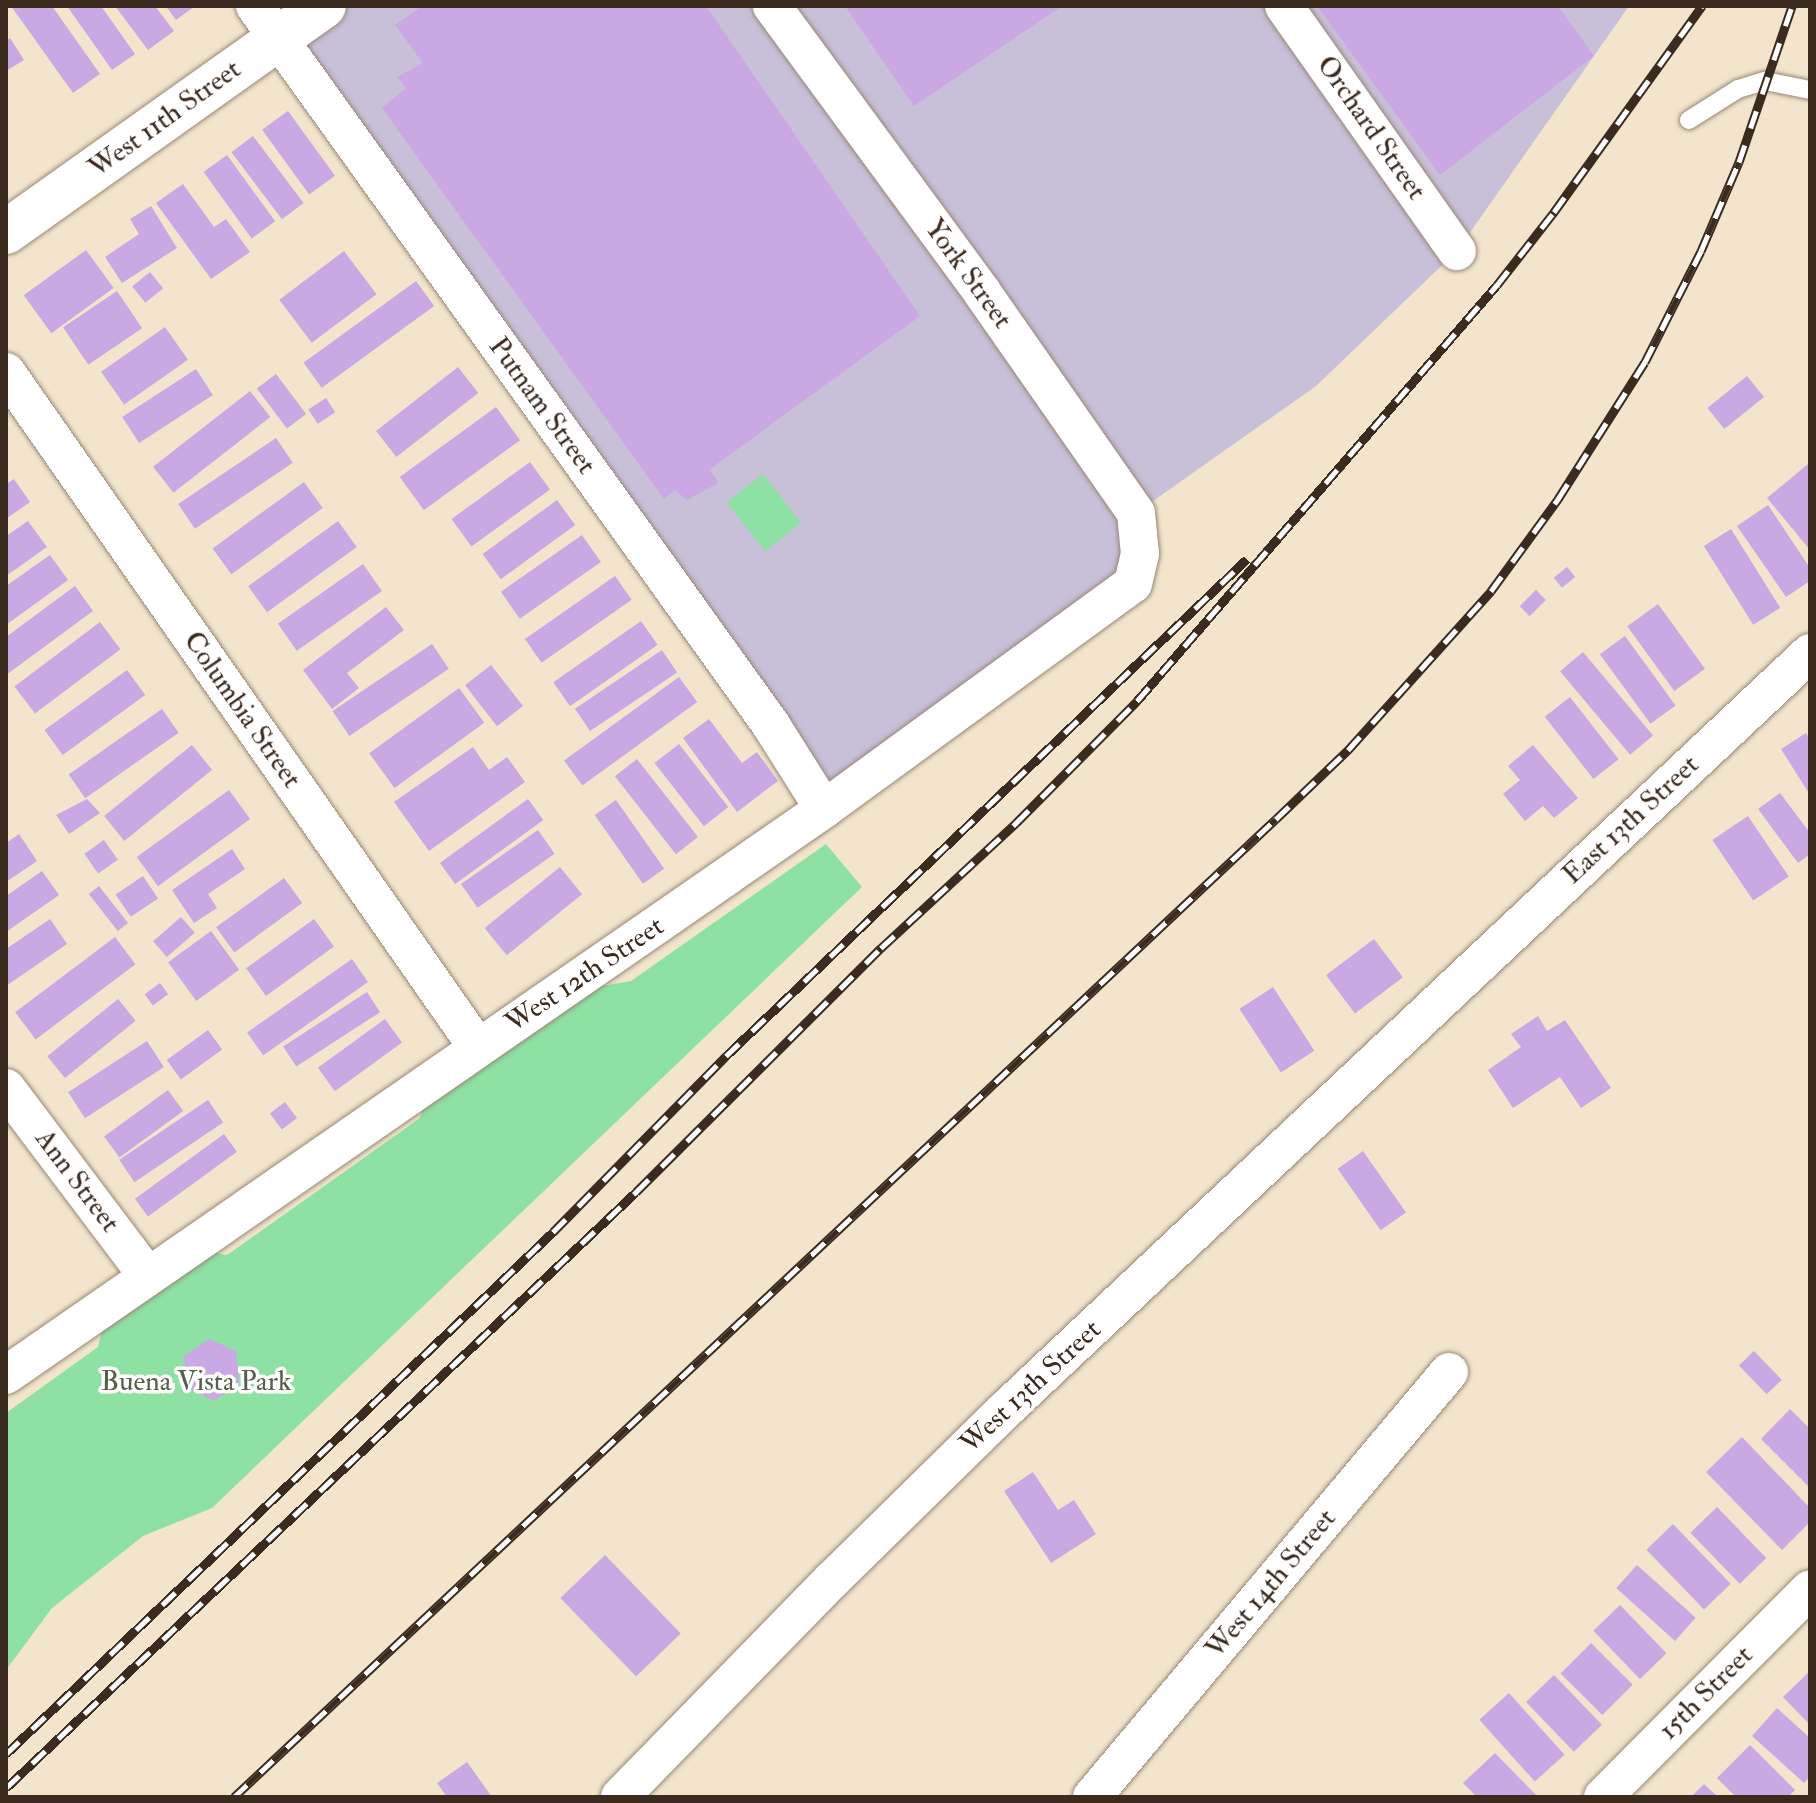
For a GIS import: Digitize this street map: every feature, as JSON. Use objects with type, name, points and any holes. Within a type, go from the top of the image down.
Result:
[{"type":"main road","name":"West 11th Street","points":[[6,232],[267,22],[324,6]]},
{"type":"street","name":"York Street","points":[[772,6],[982,292],[1136,513],[1140,554]]},
{"type":"street","name":"Orchard Street","points":[[1284,6],[1457,251]]},
{"type":"street","name":"Putnam Street","points":[[267,22],[771,725],[824,809]]},
{"type":"street","name":"Columbia Street","points":[[6,372],[478,1048]]},
{"type":"street","name":"West 12th Street","points":[[6,1375],[824,809],[1133,584],[1140,554]]},
{"type":"street","name":"East 13th Street","points":[[1451,987],[1810,653]]},
{"type":"street","name":"West 13th Street","points":[[620,1797],[941,1472],[1246,1186],[1451,987]]},
{"type":"street","name":"Ann Street","points":[[6,1088],[147,1275]]},
{"type":"street","name":"West 14th Street","points":[[1092,1797],[1449,1372]]},
{"type":"street","name":"15th Street","points":[[1603,1797],[1810,1589]]},
{"type":"lane","points":[[1689,120],[1738,89],[1765,81],[1810,90]]},
{"type":"shaded area","points":[[324,6],[1629,6],[1457,251],[1316,386],[1136,513],[1140,554],[824,809],[278,38]]},
{"type":"green space","points":[[763,474],[801,523],[765,551],[727,502]]},
{"type":"green space","name":"Buena Vista Park","points":[[826,844],[862,887],[212,1508],[143,1536],[52,1608],[6,1670],[6,1413],[98,1347],[104,1322],[207,1251],[230,1253],[420,1118],[427,1096],[596,987],[631,981]]},
{"type":"building","points":[[11,6],[52,6],[100,74],[73,93]]},
{"type":"building","points":[[67,6],[101,6],[135,54],[112,70]]},
{"type":"building","points":[[115,6],[155,6],[174,31],[148,50]]},
{"type":"building","points":[[166,6],[195,6],[176,20]]},
{"type":"building","points":[[422,6],[706,6],[920,316],[710,469],[718,483],[687,500],[675,490],[664,499],[382,108],[406,88],[397,77],[423,63],[395,25]]},
{"type":"building","points":[[845,6],[1062,6],[914,106]]},
{"type":"building","points":[[1317,6],[1558,6],[1594,56],[1440,175]]},
{"type":"building","points":[[10,38],[24,60],[6,71],[6,41]]},
{"type":"building","points":[[288,111],[335,176],[309,195],[262,130]]},
{"type":"building","points":[[253,136],[304,203],[282,219],[231,152]]},
{"type":"building","points":[[227,155],[275,221],[252,238],[204,172]]},
{"type":"building","points":[[183,184],[214,227],[226,219],[250,252],[211,279],[156,203]]},
{"type":"building","points":[[151,206],[177,248],[122,283],[105,257],[139,234],[130,219]]},
{"type":"building","points":[[86,250],[114,288],[51,333],[24,295]]},
{"type":"building","points":[[344,251],[376,294],[312,343],[279,300]]},
{"type":"building","points":[[150,272],[163,288],[145,303],[132,286]]},
{"type":"building","points":[[416,281],[434,306],[322,388],[304,363]]},
{"type":"building","points":[[117,291],[142,328],[88,365],[63,327]]},
{"type":"building","points":[[165,327],[188,360],[124,405],[101,372]]},
{"type":"building","points":[[458,367],[478,393],[396,457],[376,431]]},
{"type":"building","points":[[196,369],[213,395],[139,443],[122,417]]},
{"type":"building","points":[[276,374],[306,414],[287,428],[257,388]]},
{"type":"building","points":[[1747,376],[1764,397],[1724,429],[1707,408]]},
{"type":"building","points":[[250,391],[270,417],[173,493],[153,467]]},
{"type":"building","points":[[326,398],[335,412],[318,424],[308,409]]},
{"type":"building","points":[[496,407],[520,440],[424,510],[400,477]]},
{"type":"building","points":[[276,438],[293,463],[195,529],[178,504]]},
{"type":"building","points":[[530,462],[550,490],[472,547],[452,519]]},
{"type":"building","points":[[1808,464],[1810,466],[1810,550],[1767,498]]},
{"type":"building","points":[[14,479],[30,502],[6,519],[6,484]]},
{"type":"building","points":[[304,482],[323,508],[231,574],[213,548]]},
{"type":"building","points":[[557,500],[575,525],[501,579],[483,554]]},
{"type":"building","points":[[1768,505],[1810,568],[1810,581],[1786,597],[1737,526]]},
{"type":"building","points":[[28,521],[47,547],[6,576],[6,536]]},
{"type":"building","points":[[338,521],[357,547],[267,612],[248,586]]},
{"type":"building","points":[[1731,529],[1780,608],[1753,625],[1704,546]]},
{"type":"building","points":[[582,535],[601,562],[520,619],[501,592]]},
{"type":"building","points":[[50,555],[68,580],[6,625],[6,586]]},
{"type":"building","points":[[363,564],[382,591],[297,651],[278,624]]},
{"type":"building","points":[[1567,567],[1575,577],[1562,588],[1554,578]]},
{"type":"building","points":[[615,576],[632,600],[542,663],[525,639]]},
{"type":"building","points":[[75,586],[93,611],[6,675],[6,637]]},
{"type":"building","points":[[1536,590],[1546,600],[1530,616],[1520,606]]},
{"type":"building","points":[[1658,604],[1705,669],[1674,691],[1627,626]]},
{"type":"building","points":[[386,607],[404,630],[347,673],[359,688],[332,709],[303,670]]},
{"type":"building","points":[[641,621],[658,645],[570,706],[553,682]]},
{"type":"building","points":[[100,622],[120,649],[35,714],[15,686]]},
{"type":"building","points":[[1625,636],[1676,706],[1650,724],[1600,654]]},
{"type":"building","points":[[432,644],[449,669],[349,736],[333,711]]},
{"type":"building","points":[[662,650],[677,672],[590,731],[575,709]]},
{"type":"building","points":[[1583,652],[1653,735],[1630,755],[1560,671]]},
{"type":"building","points":[[491,665],[523,706],[497,726],[465,685]]},
{"type":"building","points":[[127,670],[145,695],[63,755],[44,730]]},
{"type":"building","points":[[679,677],[697,702],[582,786],[564,760]]},
{"type":"building","points":[[459,688],[484,723],[394,788],[369,753]]},
{"type":"building","points":[[1570,697],[1619,759],[1593,779],[1545,717]]},
{"type":"building","points":[[162,709],[179,733],[85,798],[69,774]]},
{"type":"building","points":[[709,719],[742,763],[757,752],[778,781],[737,812],[683,738]]},
{"type":"building","points":[[1806,733],[1810,740],[1810,795],[1781,749]]},
{"type":"building","points":[[679,744],[728,807],[704,826],[655,763]]},
{"type":"building","points":[[192,745],[212,770],[124,841],[104,816]]},
{"type":"building","points":[[1533,745],[1578,798],[1554,818],[1543,806],[1525,821],[1503,794],[1520,780],[1508,766]]},
{"type":"building","points":[[473,747],[489,770],[507,757],[525,782],[429,851],[394,802]]},
{"type":"building","points":[[637,759],[698,837],[676,854],[615,776]]},
{"type":"building","points":[[229,790],[250,819],[158,886],[137,857]]},
{"type":"building","points":[[1780,793],[1810,833],[1810,854],[1798,863],[1758,809]]},
{"type":"building","points":[[87,799],[100,813],[69,834],[56,815]]},
{"type":"building","points":[[528,799],[543,820],[455,884],[440,863]]},
{"type":"building","points":[[616,800],[664,869],[643,884],[595,815]]},
{"type":"building","points":[[1748,816],[1789,877],[1753,901],[1712,840]]},
{"type":"building","points":[[538,830],[555,854],[478,908],[461,884]]},
{"type":"building","points":[[19,834],[37,861],[6,882],[6,843]]},
{"type":"building","points":[[104,840],[118,860],[98,873],[84,854]]},
{"type":"building","points":[[232,849],[245,869],[208,894],[217,908],[194,923],[172,890]]},
{"type":"building","points":[[560,867],[582,894],[507,955],[485,928]]},
{"type":"building","points":[[42,871],[59,895],[6,932],[6,896]]},
{"type":"building","points":[[143,876],[158,898],[131,917],[116,894]]},
{"type":"building","points":[[284,878],[302,903],[234,952],[216,927]]},
{"type":"building","points":[[99,886],[128,923],[118,931],[89,894]]},
{"type":"building","points":[[181,917],[195,933],[167,957],[153,941]]},
{"type":"building","points":[[50,919],[67,944],[6,986],[6,949]]},
{"type":"building","points":[[314,919],[334,947],[266,996],[246,968]]},
{"type":"building","points":[[211,931],[239,970],[196,1001],[168,962]]},
{"type":"building","points":[[115,937],[135,964],[36,1039],[15,1012]]},
{"type":"building","points":[[1374,939],[1403,977],[1355,1013],[1326,975]]},
{"type":"building","points":[[352,959],[368,982],[263,1055],[247,1032]]},
{"type":"building","points":[[160,983],[168,994],[153,1005],[145,994]]},
{"type":"building","points":[[1273,987],[1314,1051],[1281,1073],[1239,1009]]},
{"type":"building","points":[[367,992],[380,1012],[296,1067],[283,1046]]},
{"type":"building","points":[[118,999],[136,1021],[65,1078],[47,1056]]},
{"type":"building","points":[[1538,1016],[1547,1031],[1565,1020],[1611,1088],[1581,1108],[1560,1077],[1513,1108],[1488,1070],[1521,1047],[1511,1034]]},
{"type":"building","points":[[385,1019],[402,1042],[335,1091],[318,1068]]},
{"type":"building","points":[[208,1030],[222,1049],[181,1079],[167,1060]]},
{"type":"building","points":[[147,1041],[164,1067],[85,1118],[68,1092]]},
{"type":"building","points":[[168,1090],[183,1111],[119,1157],[104,1136]]},
{"type":"building","points":[[208,1100],[223,1122],[134,1182],[119,1160]]},
{"type":"building","points":[[285,1102],[297,1118],[282,1129],[270,1113]]},
{"type":"building","points":[[224,1134],[237,1152],[148,1216],[135,1199]]},
{"type":"building","points":[[1363,1151],[1406,1212],[1381,1230],[1338,1169]]},
{"type":"building","points":[[209,1339],[236,1351],[239,1384],[214,1401],[186,1387],[184,1356]]},
{"type":"building","points":[[1754,1351],[1782,1380],[1767,1394],[1739,1366]]},
{"type":"building","points":[[1790,1409],[1810,1429],[1810,1488],[1761,1439]]},
{"type":"building","points":[[1742,1437],[1810,1508],[1810,1522],[1782,1550],[1706,1472]]},
{"type":"building","points":[[1033,1472],[1058,1510],[1074,1500],[1096,1534],[1051,1563],[1004,1491]]},
{"type":"building","points":[[1717,1507],[1766,1558],[1740,1584],[1690,1533]]},
{"type":"building","points":[[1673,1524],[1731,1584],[1704,1609],[1646,1550]]},
{"type":"building","points":[[605,1555],[681,1633],[636,1676],[560,1598]]},
{"type":"building","points":[[1637,1565],[1696,1618],[1675,1641],[1616,1588]]},
{"type":"building","points":[[1620,1605],[1667,1653],[1640,1679],[1593,1631]]},
{"type":"building","points":[[1591,1643],[1633,1685],[1602,1715],[1561,1673]]},
{"type":"building","points":[[1810,1671],[1810,1725],[1783,1697]]},
{"type":"building","points":[[1554,1675],[1602,1725],[1574,1752],[1526,1702]]},
{"type":"building","points":[[1509,1693],[1565,1755],[1535,1781],[1479,1720]]},
{"type":"building","points":[[1777,1708],[1810,1738],[1810,1776],[1804,1783],[1752,1736]]},
{"type":"building","points":[[1750,1745],[1795,1790],[1788,1797],[1736,1797],[1717,1778]]},
{"type":"building","points":[[1495,1753],[1538,1797],[1477,1797],[1463,1783]]},
{"type":"building","points":[[467,1762],[492,1797],[447,1797],[437,1783]]},
{"type":"building","points":[[1704,1784],[1718,1797],[1691,1797]]},
{"type":"railway","points":[[6,1788],[636,1192],[881,948],[1016,823],[1137,701],[1497,285],[1554,212],[1702,6]]},
{"type":"railway","points":[[234,1797],[1348,750],[1491,591],[1558,499],[1645,362],[1701,251],[1739,162],[1792,6]]},
{"type":"railway","points":[[6,1754],[553,1232],[726,1056],[1247,559]]}]
